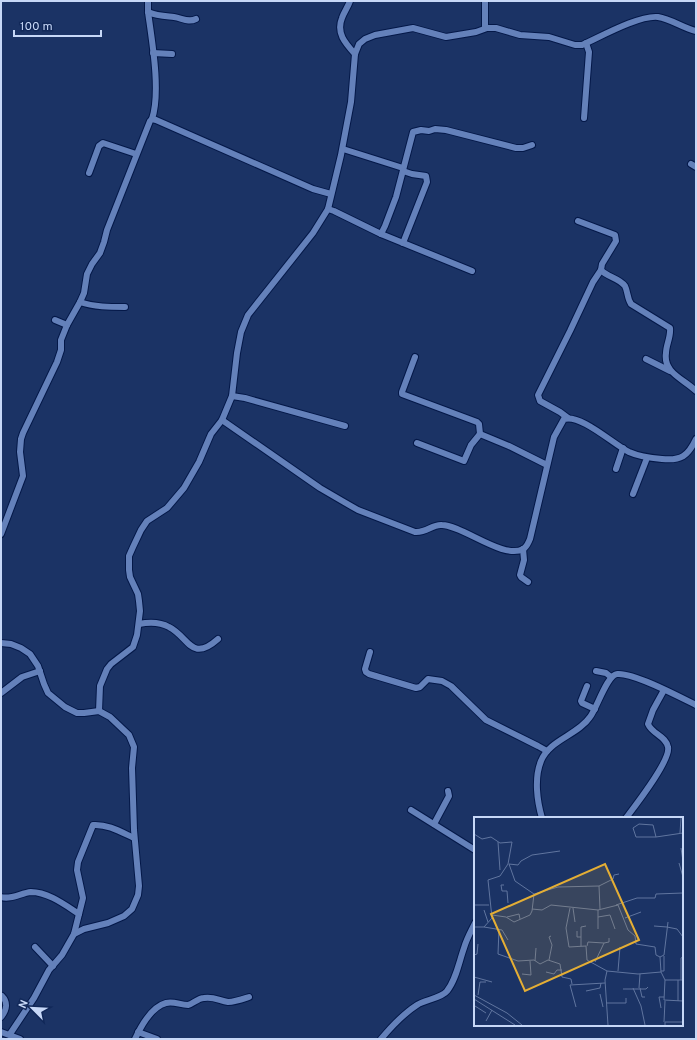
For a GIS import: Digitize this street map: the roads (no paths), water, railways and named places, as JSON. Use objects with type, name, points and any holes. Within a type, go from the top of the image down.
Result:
[{"type":"street","points":[[1,534],[23,476],[20,452],[23,433],[57,362],[61,350],[61,340],[67,325],[80,302],[89,269],[100,253],[106,230],[136,154],[156,110],[148,1]]},
{"type":"street","points":[[350,1],[341,22],[340,34],[355,54]]},
{"type":"street","points":[[485,1],[485,28]]},
{"type":"street","points":[[148,12],[161,17],[173,17],[186,21],[196,19]]},
{"type":"street","points":[[99,711],[99,694],[103,677],[111,664],[133,647],[138,635],[140,611],[139,601],[138,594],[130,577],[129,556],[141,530],[147,521],[167,508],[184,488],[199,462],[210,434],[222,420],[232,396],[241,332],[248,315],[312,233],[328,209],[343,149],[351,102],[355,54],[359,44],[365,39],[413,28],[446,37],[476,32],[485,28],[496,28],[529,36],[549,37],[582,45],[625,26],[651,17],[660,17],[696,31]]},
{"type":"street","points":[[584,118],[589,52],[586,43]]},
{"type":"street","points":[[153,53],[172,54]]},
{"type":"street","points":[[152,119],[313,189],[331,194]]},
{"type":"street","points":[[381,234],[392,207],[413,132],[417,130],[446,130],[516,148],[523,148],[532,145]]},
{"type":"street","points":[[89,173],[99,146],[103,143],[136,154]]},
{"type":"street","points":[[343,149],[412,174],[426,176],[427,182],[403,243]]},
{"type":"street","points":[[328,209],[381,234],[472,271]]},
{"type":"street","points":[[578,221],[615,235],[616,241],[602,264],[601,270],[593,282],[538,394],[540,401],[568,418],[603,434],[627,451],[647,458],[676,460],[687,454],[696,439]]},
{"type":"street","points":[[601,270],[624,285],[631,304],[670,328],[670,337],[665,354],[666,362],[671,372]]},
{"type":"street","points":[[80,302],[89,305],[125,307]]},
{"type":"street","points":[[55,320],[67,325]]},
{"type":"street","points":[[415,357],[402,394],[477,422],[479,424],[480,434],[471,445],[464,461],[417,443]]},
{"type":"street","points":[[646,359],[671,372],[696,391]]},
{"type":"street","points":[[232,396],[245,398],[345,426]]},
{"type":"street","points":[[222,420],[320,488],[358,510],[415,532],[425,531],[440,524],[459,530],[486,543],[513,551],[523,549],[530,539],[554,437],[561,422],[568,418]]},
{"type":"street","points":[[480,434],[509,446],[547,465]]},
{"type":"street","points":[[616,469],[623,448]]},
{"type":"street","points":[[633,494],[647,458]]},
{"type":"street","points":[[523,549],[524,560],[520,577],[528,582]]},
{"type":"street","points":[[139,624],[148,622],[170,627],[192,647],[199,649],[211,645],[218,640]]},
{"type":"street","points":[[1,643],[21,648],[30,654],[35,659],[48,693],[65,707],[78,713],[99,711],[110,717],[129,735],[134,746],[132,768],[134,838],[139,886],[138,895],[132,909],[117,920],[100,926],[84,929],[74,934]]},
{"type":"street","points":[[370,652],[365,669],[369,674],[416,688],[420,687],[428,679],[442,680],[452,686],[486,720],[546,751]]},
{"type":"street","points":[[1,693],[22,677],[40,671]]},
{"type":"street","points":[[596,671],[606,673],[611,677]]},
{"type":"street","points":[[542,817],[538,795],[538,772],[542,759],[546,751],[587,722],[611,677],[617,674],[622,674],[642,680],[696,705]]},
{"type":"street","points":[[587,686],[581,701],[582,703],[595,709]]},
{"type":"street","points":[[627,817],[666,759],[668,751],[666,742],[649,728],[648,724],[653,710],[664,690]]},
{"type":"street","points":[[434,824],[449,796],[448,791]]},
{"type":"street","points":[[411,810],[474,849]]},
{"type":"street","points":[[10,1034],[20,1021],[74,934],[83,898],[77,870],[78,862],[93,825],[111,828],[134,838]]},
{"type":"street","points":[[1,897],[7,898],[31,892],[41,893],[60,902],[79,914]]},
{"type":"street","points":[[381,1039],[414,1007],[423,1001],[440,996],[447,991],[464,946],[474,925]]},
{"type":"street","points":[[35,947],[53,966]]},
{"type":"street","points":[[1,1017],[4,1013],[6,1005],[2,996]]},
{"type":"street","points":[[135,1039],[146,1019],[154,1011],[166,1003],[185,1005],[203,998],[212,997],[231,1002],[249,997]]},
{"type":"street","points":[[1,1032],[10,1034],[20,1039]]},
{"type":"street","points":[[138,1032],[157,1039]]}]
